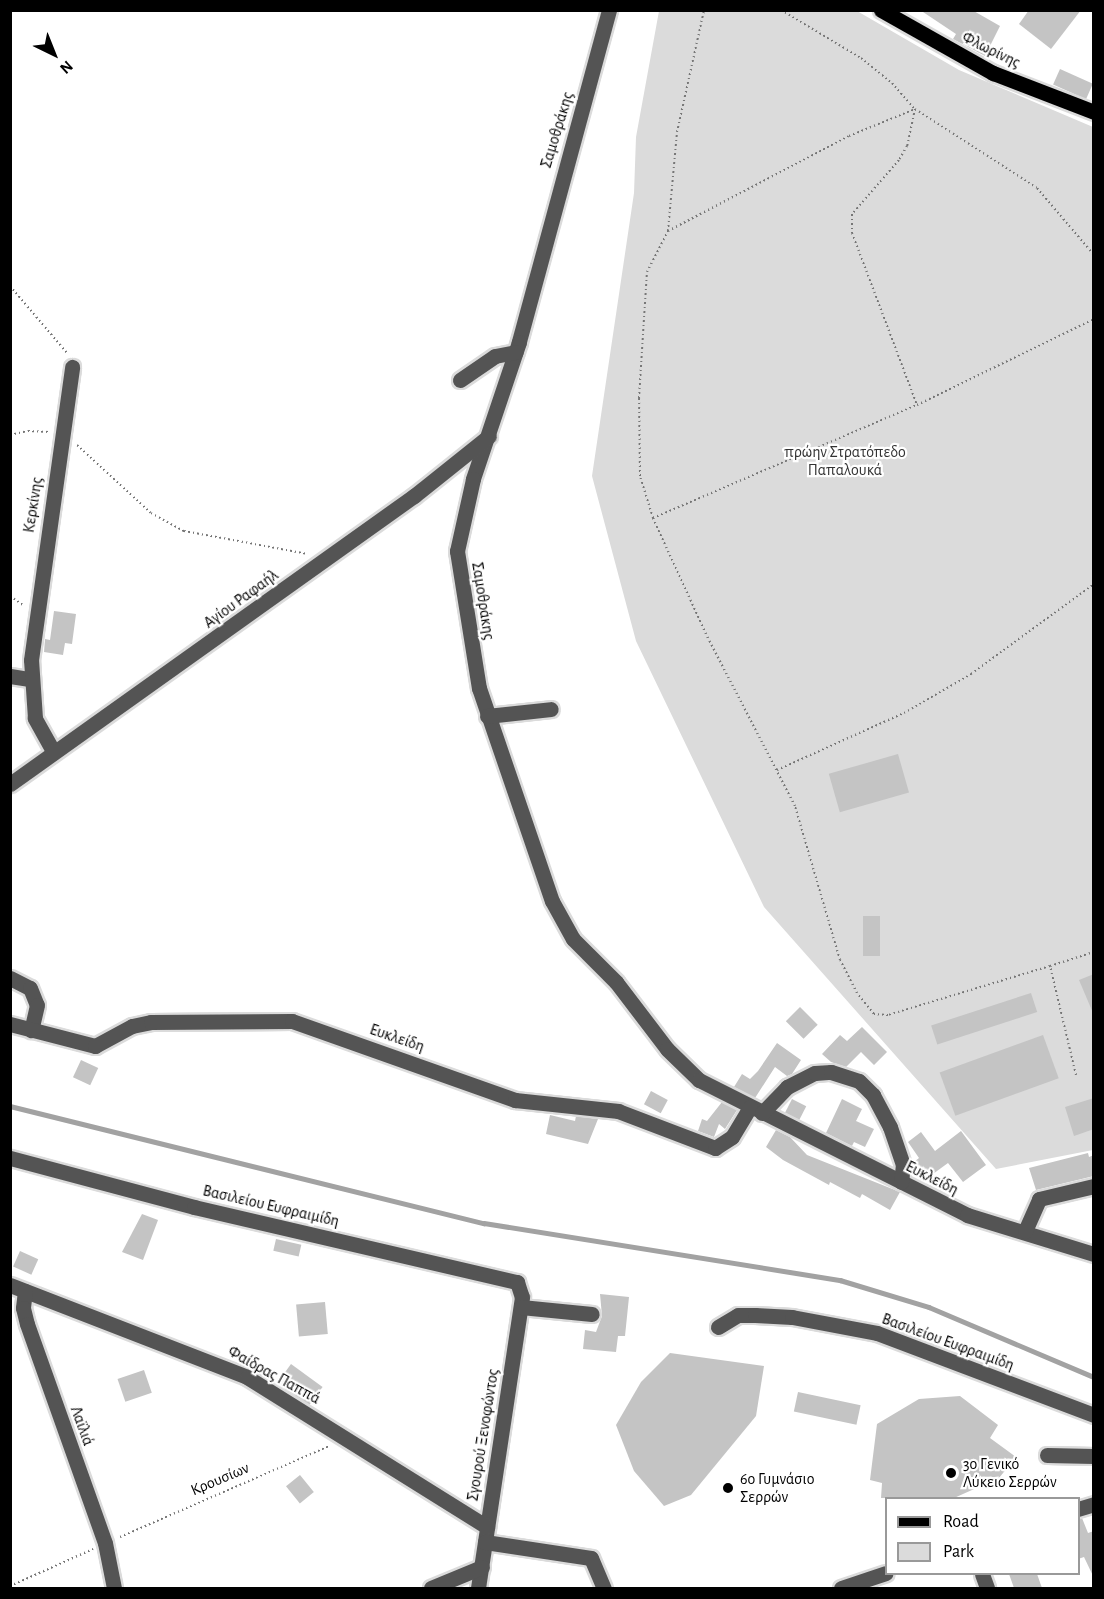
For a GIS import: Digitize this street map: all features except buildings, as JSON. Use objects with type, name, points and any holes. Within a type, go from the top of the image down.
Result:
[{"type":"main road","name":"Φλωρίνης","points":[[881,10],[993,73],[1093,112]]},
{"type":"street","name":"Σαμοθράκης","points":[[609,10],[516,352],[473,479],[457,551],[477,680],[487,716],[529,840],[564,925],[686,1070],[756,1110]]},
{"type":"street","points":[[460,380],[495,356],[516,352]]},
{"type":"street","name":"Κερκίνης","points":[[53,752],[38,725],[30,679],[40,570],[72,367]]},
{"type":"street","name":"Αγίου Ραφαήλ","points":[[10,784],[189,659],[489,436]]},
{"type":"street","points":[[452,464],[473,479]]},
{"type":"street","points":[[10,676],[30,679]]},
{"type":"street","points":[[487,716],[551,709]]},
{"type":"street","points":[[10,978],[30,988],[37,1005],[31,1030]]},
{"type":"street","name":"Ευκλείδη","points":[[10,1024],[95,1046],[132,1026],[151,1022],[292,1021],[515,1100],[618,1111],[716,1148],[732,1137],[756,1110],[968,1215],[1094,1254]]},
{"type":"street","points":[[756,1110],[788,1087],[814,1073],[831,1072],[859,1081],[873,1095],[890,1127],[903,1164],[901,1182]]},
{"type":"street","name":"Βασιλείου Ευφραιμίδη","points":[[10,1158],[217,1212],[513,1279],[522,1287]]},
{"type":"street","points":[[1025,1231],[1033,1205],[1042,1197],[1094,1186]]},
{"type":"street","name":"Σγουρού Ξενοφώντος","points":[[478,1588],[521,1307],[522,1287]]},
{"type":"street","name":"Φαίδρας Παππά","points":[[17,1288],[228,1369],[269,1389],[486,1535]]},
{"type":"street","name":"Λαϊλιά","points":[[17,1288],[27,1324],[105,1544],[114,1588]]},
{"type":"street","points":[[521,1307],[592,1314]]},
{"type":"street","name":"Βασιλείου Ευφραιμίδη","points":[[718,1327],[728,1318],[755,1315],[792,1317],[878,1333],[1094,1415]]},
{"type":"street","points":[[1047,1455],[1094,1456]]},
{"type":"street","points":[[486,1535],[593,1560],[604,1588]]},
{"type":"street","points":[[431,1588],[482,1567]]},
{"type":"street","points":[[841,1588],[885,1573]]},
{"type":"path","points":[[704,10],[677,132],[668,231],[647,272],[642,312],[640,476],[653,518],[706,634],[795,806],[840,960],[857,993],[874,1014],[888,1015],[1094,952]]},
{"type":"path","points":[[781,10],[861,57],[891,83],[915,109],[1036,188],[1094,255]]},
{"type":"path","points":[[668,231],[849,136],[915,109]]},
{"type":"path","points":[[915,109],[907,146],[899,160],[852,214],[852,232],[917,405]]},
{"type":"path","points":[[10,286],[64,349],[72,367]]},
{"type":"path","points":[[653,518],[917,405],[1094,319]]},
{"type":"path","points":[[10,435],[28,431],[62,433],[151,513],[184,531],[327,557]]},
{"type":"path","points":[[776,770],[903,713],[971,674],[1094,584]]},
{"type":"path","points":[[1050,966],[1076,1075]]},
{"type":"path","name":"Κρουσίων","points":[[10,1586],[345,1438]]},
{"type":"green space","name":"πρώην Στρατόπεδο Παπαλουκά","points":[[659,11],[857,11],[959,70],[1093,127],[1093,1150],[996,1169],[764,907],[636,641],[592,476],[634,193],[636,137]]},
{"type":"waterway","points":[[10,1106],[484,1223],[840,1280],[929,1307],[1094,1377]]},
{"type":"place","name":"3ο Γενικό Λύκειο Σερρών","points":[[951,1473]]},
{"type":"place","name":"6ο Γυμνάσιο Σερρών","points":[[728,1488]]}]
